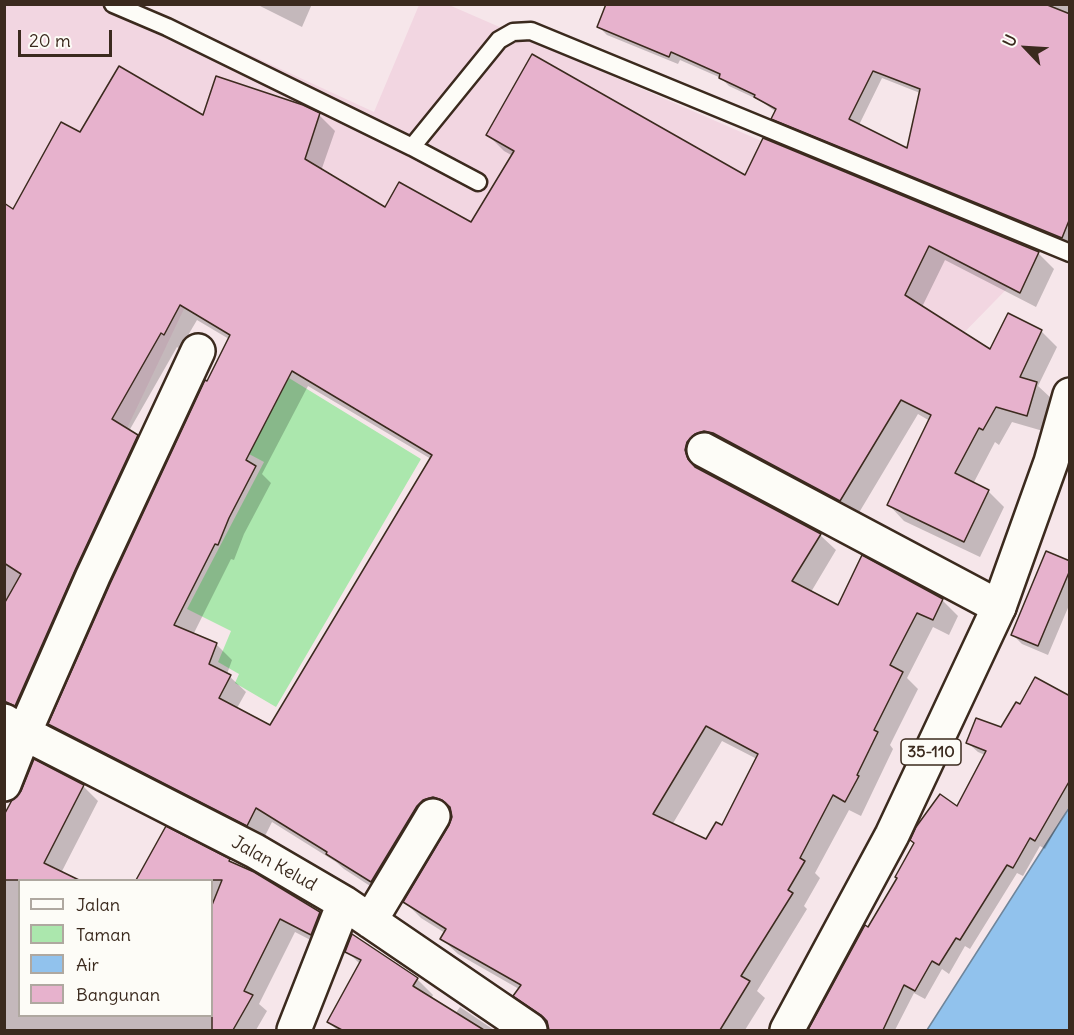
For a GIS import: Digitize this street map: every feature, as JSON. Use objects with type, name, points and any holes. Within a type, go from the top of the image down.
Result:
[{"type":"street","points":[[4,784],[14,727],[93,576],[198,351]]},
{"type":"street","name":"35-110","points":[[787,1030],[892,835],[999,607],[1051,462],[1070,395]]},
{"type":"street","points":[[704,450],[999,607]]},
{"type":"street","name":"Jalan Kelud","points":[[14,727],[255,851],[357,912],[530,1030]]},
{"type":"street","points":[[294,1030],[357,912],[433,816]]},
{"type":"lane","points":[[113,4],[168,27],[478,182]]},
{"type":"lane","points":[[412,147],[500,40],[513,32],[531,31],[1070,253]]},
{"type":"shaded area","points":[[5,5],[142,5],[374,112],[419,5],[449,5],[1035,260],[824,476],[552,349],[194,288],[5,684]]},
{"type":"green space","points":[[289,378],[421,459],[276,707],[235,683],[239,674],[218,662],[231,631],[187,609],[264,462],[249,454]]},
{"type":"water","points":[[1069,808],[1069,1030],[927,1030]]},
{"type":"building","points":[[606,4],[1045,4],[1070,14],[1070,218],[1062,238],[771,119],[776,109],[754,97],[755,95],[719,78],[720,74],[671,52],[669,57],[597,27]],"holes":[[[873,71],[920,89],[907,148],[849,119]]]},
{"type":"building","points":[[532,54],[745,175],[763,138],[1039,252],[1020,293],[929,246],[905,295],[990,349],[1008,313],[1042,330],[1020,377],[1037,382],[1027,416],[996,407],[983,430],[979,428],[955,473],[989,490],[964,542],[887,505],[931,415],[901,400],[840,501],[713,433],[704,431],[695,434],[687,442],[685,450],[688,459],[695,467],[821,534],[792,581],[838,605],[862,555],[943,599],[933,620],[917,613],[890,665],[903,672],[874,730],[878,732],[857,775],[859,776],[845,802],[833,795],[800,858],[805,861],[788,890],[793,893],[741,976],[750,981],[720,1030],[549,1030],[547,1021],[541,1015],[513,996],[521,985],[440,939],[446,929],[403,902],[449,825],[452,817],[450,807],[442,800],[433,797],[423,800],[417,806],[371,882],[256,808],[247,826],[48,724],[205,380],[207,381],[230,335],[180,305],[164,335],[161,333],[112,419],[138,435],[15,706],[4,701],[4,604],[21,574],[4,563],[4,203],[13,209],[61,122],[80,132],[119,66],[203,115],[216,76],[303,105],[320,113],[305,159],[385,207],[399,182],[471,222],[514,151],[486,135]],"holes":[[[292,371],[432,455],[270,725],[219,698],[231,675],[209,664],[217,643],[174,625],[215,544],[218,545],[256,466],[246,460]],[[706,726],[758,754],[722,825],[716,822],[706,839],[653,814]]]},
{"type":"building","points":[[1046,551],[1070,561],[1070,570],[1038,646],[1011,635]]},
{"type":"building","points":[[1035,677],[1070,696],[1070,780],[1035,841],[1030,838],[1013,868],[1007,865],[960,940],[956,938],[939,965],[932,961],[915,991],[904,985],[883,1030],[808,1030],[865,925],[868,927],[897,878],[895,877],[914,843],[910,840],[916,827],[940,794],[957,806],[986,751],[966,743],[976,718],[1001,727],[1016,702],[1020,704]]},
{"type":"building","points":[[34,759],[84,785],[44,863],[77,879],[4,880],[4,815],[12,800],[21,791]]},
{"type":"building","points":[[166,826],[230,859],[229,861],[254,872],[320,912],[311,935],[280,919],[244,991],[253,995],[233,1030],[212,1030],[213,902],[222,880],[137,879]]},
{"type":"building","points":[[352,934],[418,978],[413,986],[484,1030],[342,1030],[327,1022],[361,960],[345,952]]}]
